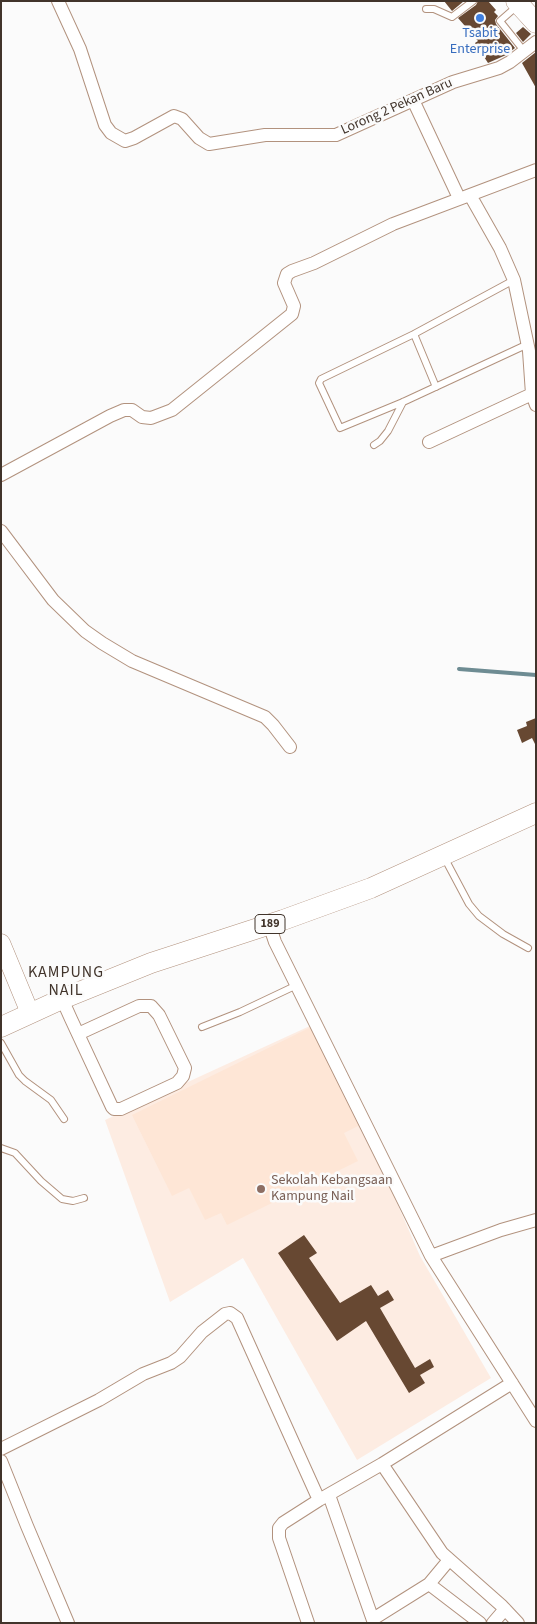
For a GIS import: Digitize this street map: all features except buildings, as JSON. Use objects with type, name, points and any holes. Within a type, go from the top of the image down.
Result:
[{"type":"main road","points":[[518,3],[536,23]]},
{"type":"main road","name":"189","points":[[1,1027],[62,998],[151,963],[355,894],[536,813]]},
{"type":"street","name":"Lorong 2 Pekan Baru","points":[[58,1],[80,49],[105,125],[111,133],[121,140],[129,140],[174,116],[182,119],[199,138],[209,144],[265,135],[336,135],[465,78],[499,68],[536,42]]},
{"type":"street","points":[[413,100],[465,196],[500,248],[514,280],[528,344],[534,400],[430,442]]},
{"type":"street","points":[[1,475],[124,410],[132,410],[142,417],[151,418],[172,410],[292,314],[294,306],[284,282],[287,274],[393,224],[536,170]]},
{"type":"street","points":[[1,532],[53,600],[85,631],[102,644],[132,661],[265,718],[290,747]]},
{"type":"street","points":[[269,924],[275,942],[432,1256],[536,1421]]},
{"type":"street","points":[[2,945],[30,1013]]},
{"type":"street","points":[[62,998],[78,1034],[114,1109],[121,1109],[177,1083],[183,1076],[185,1068],[160,1014],[151,1006],[139,1006],[78,1034]]},
{"type":"street","points":[[432,1256],[501,1230],[536,1220]]},
{"type":"street","points":[[1,1449],[99,1400],[143,1374],[171,1363],[202,1332],[230,1313],[237,1318],[324,1497],[374,1621],[429,1584],[449,1560]]},
{"type":"street","points":[[308,1623],[278,1538],[278,1533],[283,1523],[512,1383]]},
{"type":"street","points":[[1,1460],[68,1623]]},
{"type":"street","points":[[380,1465],[449,1560],[505,1609],[518,1623]]},
{"type":"street","points":[[429,1584],[480,1623]]},
{"type":"street","points":[[492,1623],[505,1609]]},
{"type":"lane","points":[[426,9],[434,9],[452,17],[473,1]]},
{"type":"lane","points":[[518,3],[500,21],[524,52]]},
{"type":"lane","points":[[514,280],[414,334],[319,381],[340,428],[403,402],[528,344]]},
{"type":"lane","points":[[414,334],[436,387]]},
{"type":"lane","points":[[374,445],[388,431],[403,402]]},
{"type":"lane","points":[[443,856],[469,904],[479,916],[503,934],[528,948]]},
{"type":"lane","points":[[202,1026],[240,1012],[297,985]]},
{"type":"lane","points":[[1,1044],[19,1075],[25,1082],[51,1100],[64,1119]]},
{"type":"lane","points":[[1,1148],[15,1153],[41,1181],[62,1199],[73,1201],[84,1198]]},
{"type":"shaded area","name":"Sekolah Kebangsaan Kampung Nail","points":[[312,1025],[362,1122],[420,1256],[491,1378],[357,1460],[243,1258],[170,1302],[105,1120]]},
{"type":"shaded area","points":[[311,1027],[360,1125],[344,1133],[358,1161],[227,1225],[221,1213],[205,1220],[189,1188],[172,1196],[132,1115]]},
{"type":"waterway","points":[[459,669],[536,675]]},
{"type":"place","name":"Tsabit Enterprise","points":[[480,18]]},
{"type":"place","name":"Sekolah Kebangsaan Kampung Nail","points":[[261,1189]]},
{"type":"district","name":"KAMPUNG NAIL","points":[[66,982]]}]
